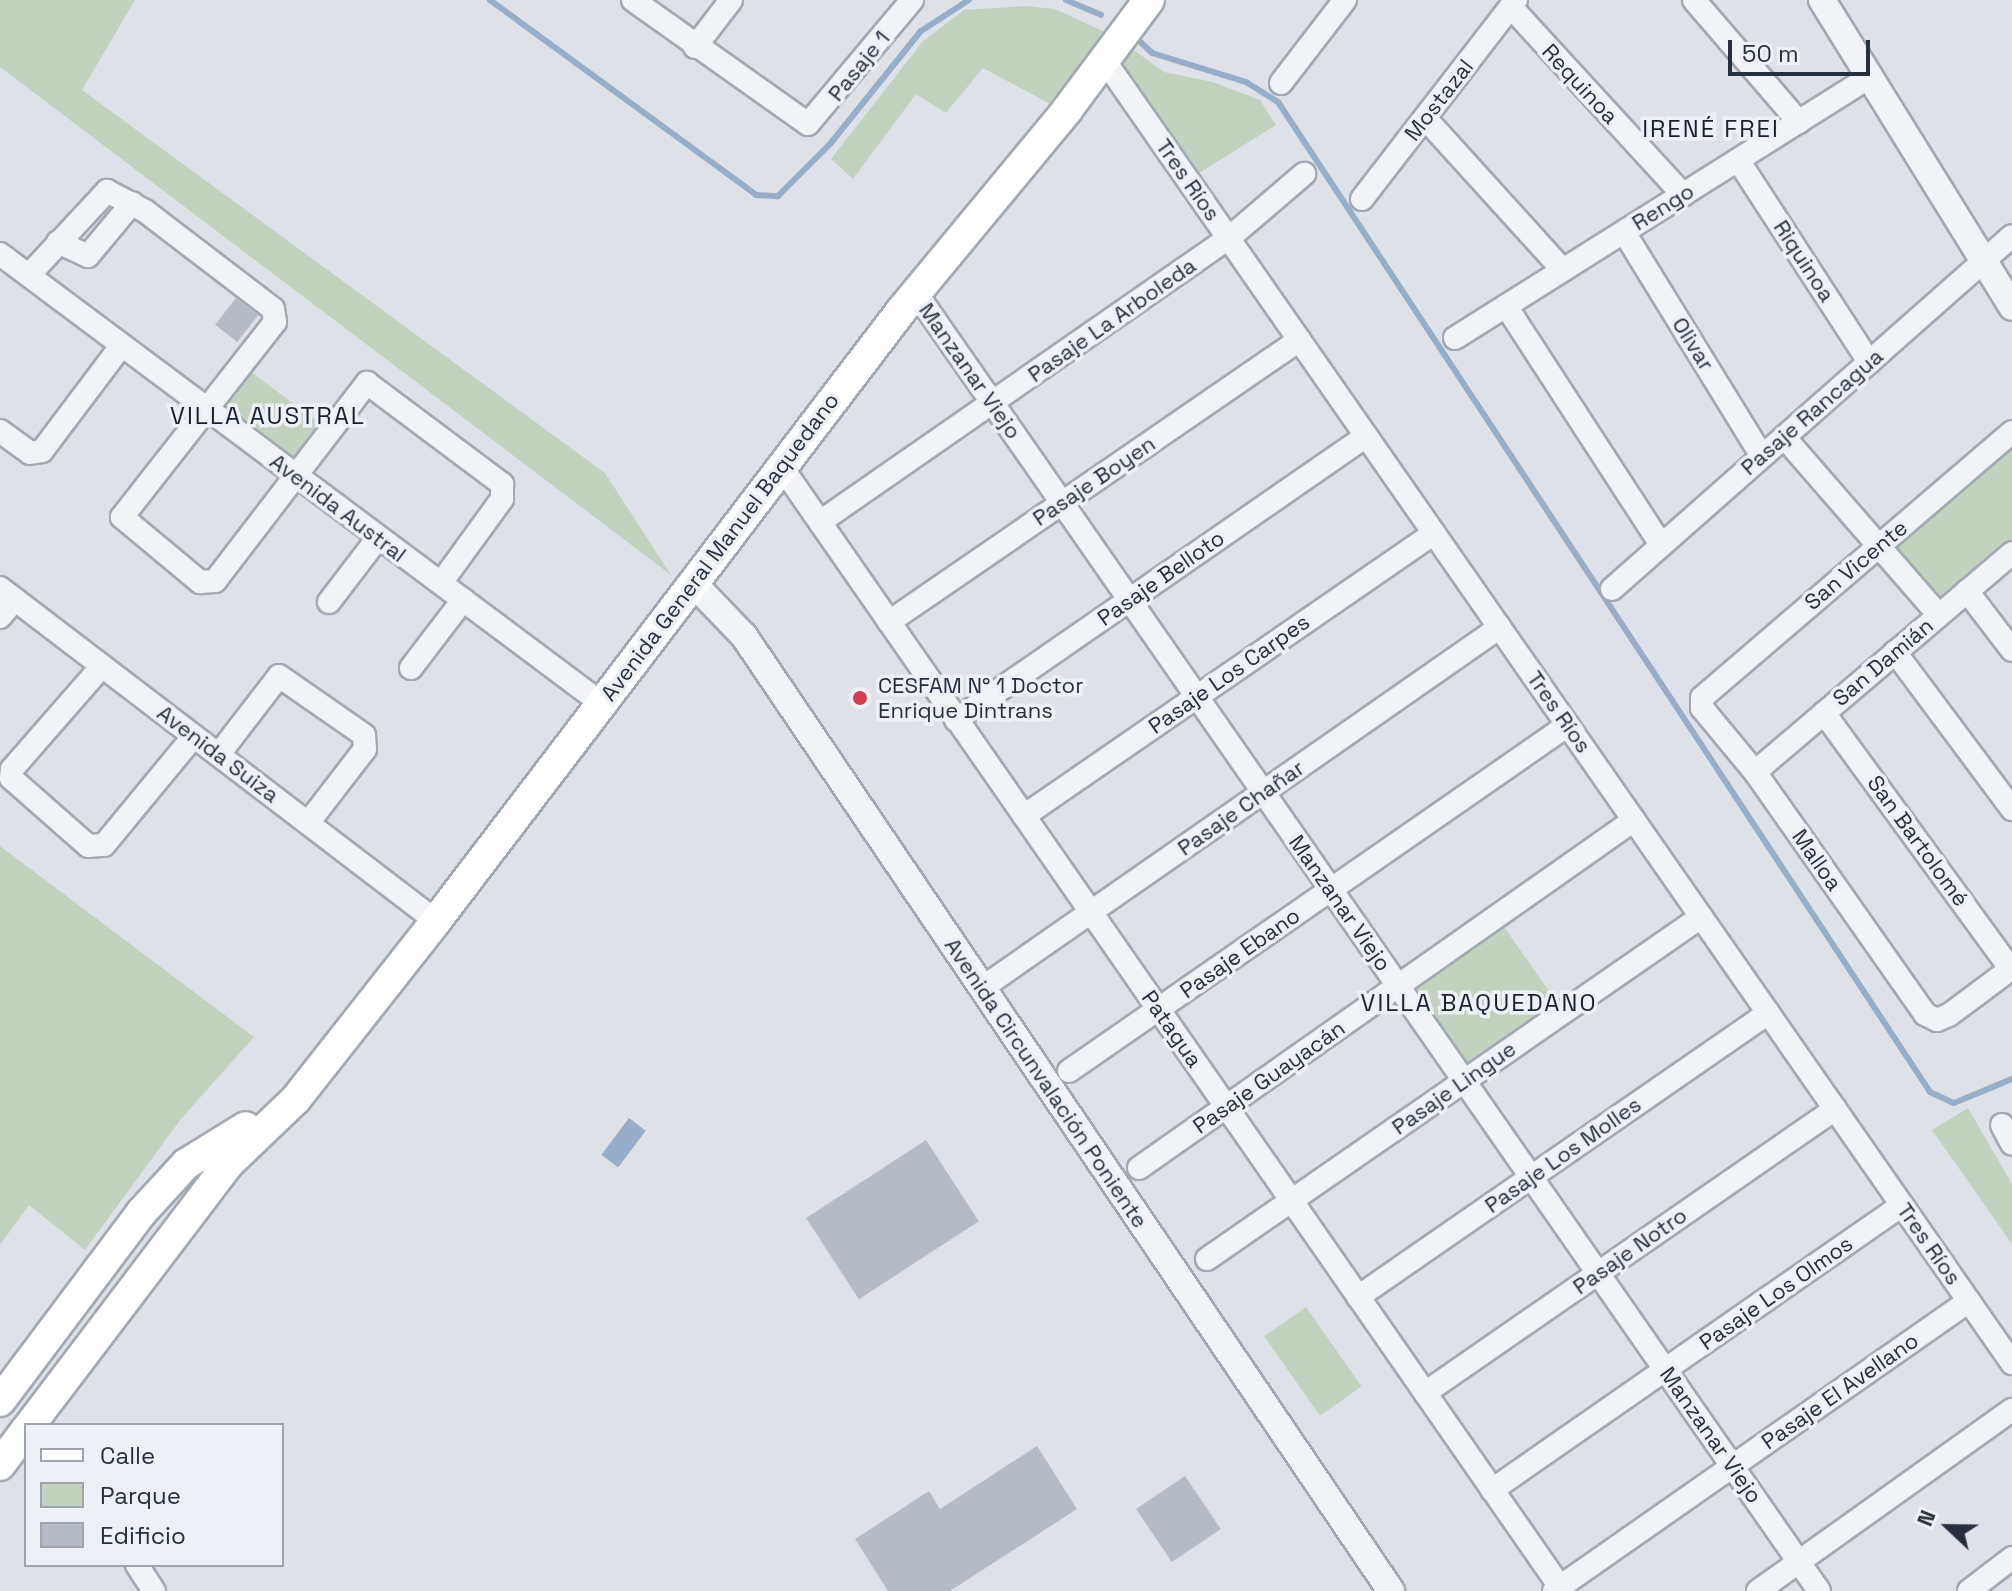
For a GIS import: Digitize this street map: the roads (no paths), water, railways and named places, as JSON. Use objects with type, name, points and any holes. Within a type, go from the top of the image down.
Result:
[{"type":"main road","name":"Avenida General Manuel Baquedano","points":[[36,1423],[227,1165],[296,1099],[436,921],[781,466],[916,293],[1105,61],[1149,0]]},
{"type":"main road","name":"Avenida General Manuel Baquedano","points":[[0,1401],[141,1213],[186,1164],[296,1099]]},
{"type":"main road","name":"Avenida General Manuel Baquedano","points":[[0,1465],[24,1437]]},
{"type":"street","points":[[633,0],[695,47],[731,0]]},
{"type":"street","name":"Pasaje 1","points":[[695,47],[802,122],[814,121],[912,0]]},
{"type":"street","points":[[1281,83],[1345,0]]},
{"type":"street","points":[[1694,0],[1799,122]]},
{"type":"street","points":[[1824,1],[1981,263],[2012,306]]},
{"type":"street","name":"Mostazal","points":[[1362,199],[1513,4]]},
{"type":"street","name":"Requinoa","points":[[1513,4],[1683,195]]},
{"type":"street","name":"Tres Ríos","points":[[1105,61],[2012,1363]]},
{"type":"street","name":"Rengo","points":[[1455,338],[1871,76]]},
{"type":"street","points":[[1425,118],[1563,270]]},
{"type":"street","name":"Riquinoa","points":[[1738,160],[1869,362]]},
{"type":"street","name":"Pasaje La Arboleda","points":[[820,522],[1229,238],[1304,174]]},
{"type":"street","points":[[29,275],[107,191],[138,207],[276,315],[122,517],[209,584],[363,386],[373,384],[502,484],[502,499],[441,583]]},
{"type":"street","points":[[58,242],[88,256],[138,207]]},
{"type":"street","name":"Olivar","points":[[1624,232],[1762,456]]},
{"type":"street","name":"Pasaje Rancagua","points":[[1612,589],[2012,236]]},
{"type":"street","name":"Avenida Austral","points":[[0,254],[601,703]]},
{"type":"street","name":"Manzanar Viejo","points":[[916,293],[1819,1591]]},
{"type":"street","points":[[1506,306],[1661,545]]},
{"type":"street","name":"Pasaje Boyen","points":[[889,622],[1300,340]]},
{"type":"street","points":[[0,431],[30,453],[42,451],[121,346]]},
{"type":"street","name":"San Vicente","points":[[1702,698],[2012,432]]},
{"type":"street","name":"Pasaje Belloto","points":[[956,720],[1366,436]]},
{"type":"street","points":[[1784,437],[1939,615]]},
{"type":"street","name":"Patagua","points":[[781,466],[1559,1590]]},
{"type":"street","name":"Pasaje Los Carpes","points":[[1024,816],[1434,533]]},
{"type":"street","points":[[329,602],[378,538]]},
{"type":"street","name":"San Damián","points":[[1755,772],[2012,553]]},
{"type":"street","name":"Avenida Circunvalación Poniente","points":[[692,582],[744,636],[1391,1591]]},
{"type":"street","points":[[1967,591],[2012,650]]},
{"type":"street","points":[[0,617],[7,593]]},
{"type":"street","name":"Avenida Suiza","points":[[7,593],[436,921]]},
{"type":"street","points":[[411,668],[463,600]]},
{"type":"street","name":"Pasaje Chañar","points":[[982,988],[1500,627]]},
{"type":"street","points":[[1895,652],[2012,809]]},
{"type":"street","points":[[102,666],[12,769],[11,778],[96,849],[194,736]]},
{"type":"street","points":[[219,754],[279,676],[285,676],[368,742],[308,823]]},
{"type":"street","name":"Malloa","points":[[1702,698],[1702,708],[1755,772],[1925,1014],[1937,1020],[2012,968]]},
{"type":"street","name":"San Bartolomé","points":[[1824,713],[2012,968]]},
{"type":"street","name":"Pasaje Ebano","points":[[1069,1071],[1568,725]]},
{"type":"street","name":"Pasaje Guayacán","points":[[1139,1168],[1634,820]]},
{"type":"street","name":"Pasaje Lingue","points":[[1207,1259],[1701,917]]},
{"type":"street","name":"Pasaje Los Molles","points":[[1358,1297],[1768,1013]]},
{"type":"street","name":"Pasaje Notro","points":[[1425,1393],[1835,1109]]},
{"type":"street","name":"Pasaje Los Olmos","points":[[1492,1490],[1902,1205]]},
{"type":"street","name":"Pasaje El Avellano","points":[[1559,1590],[1969,1301]]},
{"type":"street","points":[[1758,1591],[2012,1410]]},
{"type":"street","points":[[1969,1591],[2012,1558]]},
{"type":"street","points":[[138,1567],[154,1591]]},
{"type":"water","points":[[629,1118],[646,1131],[618,1167],[601,1155]]},
{"type":"waterway","points":[[490,0],[756,195],[778,196],[830,144],[921,31],[969,0]]},
{"type":"waterway","points":[[1066,0],[1101,15]]},
{"type":"waterway","points":[[1134,36],[1152,53],[1246,82],[1278,102],[1930,1092],[1954,1103],[2012,1079]]},
{"type":"place","name":"CESFAM N° 1 Doctor Enrique Dintrans","points":[[860,698]]},
{"type":"district","name":"IRENÉ FREI","points":[[1711,129]]},
{"type":"district","name":"VILLA AUSTRAL","points":[[268,416]]},
{"type":"district","name":"VILLA BAQUEDANO","points":[[1479,1003]]}]
